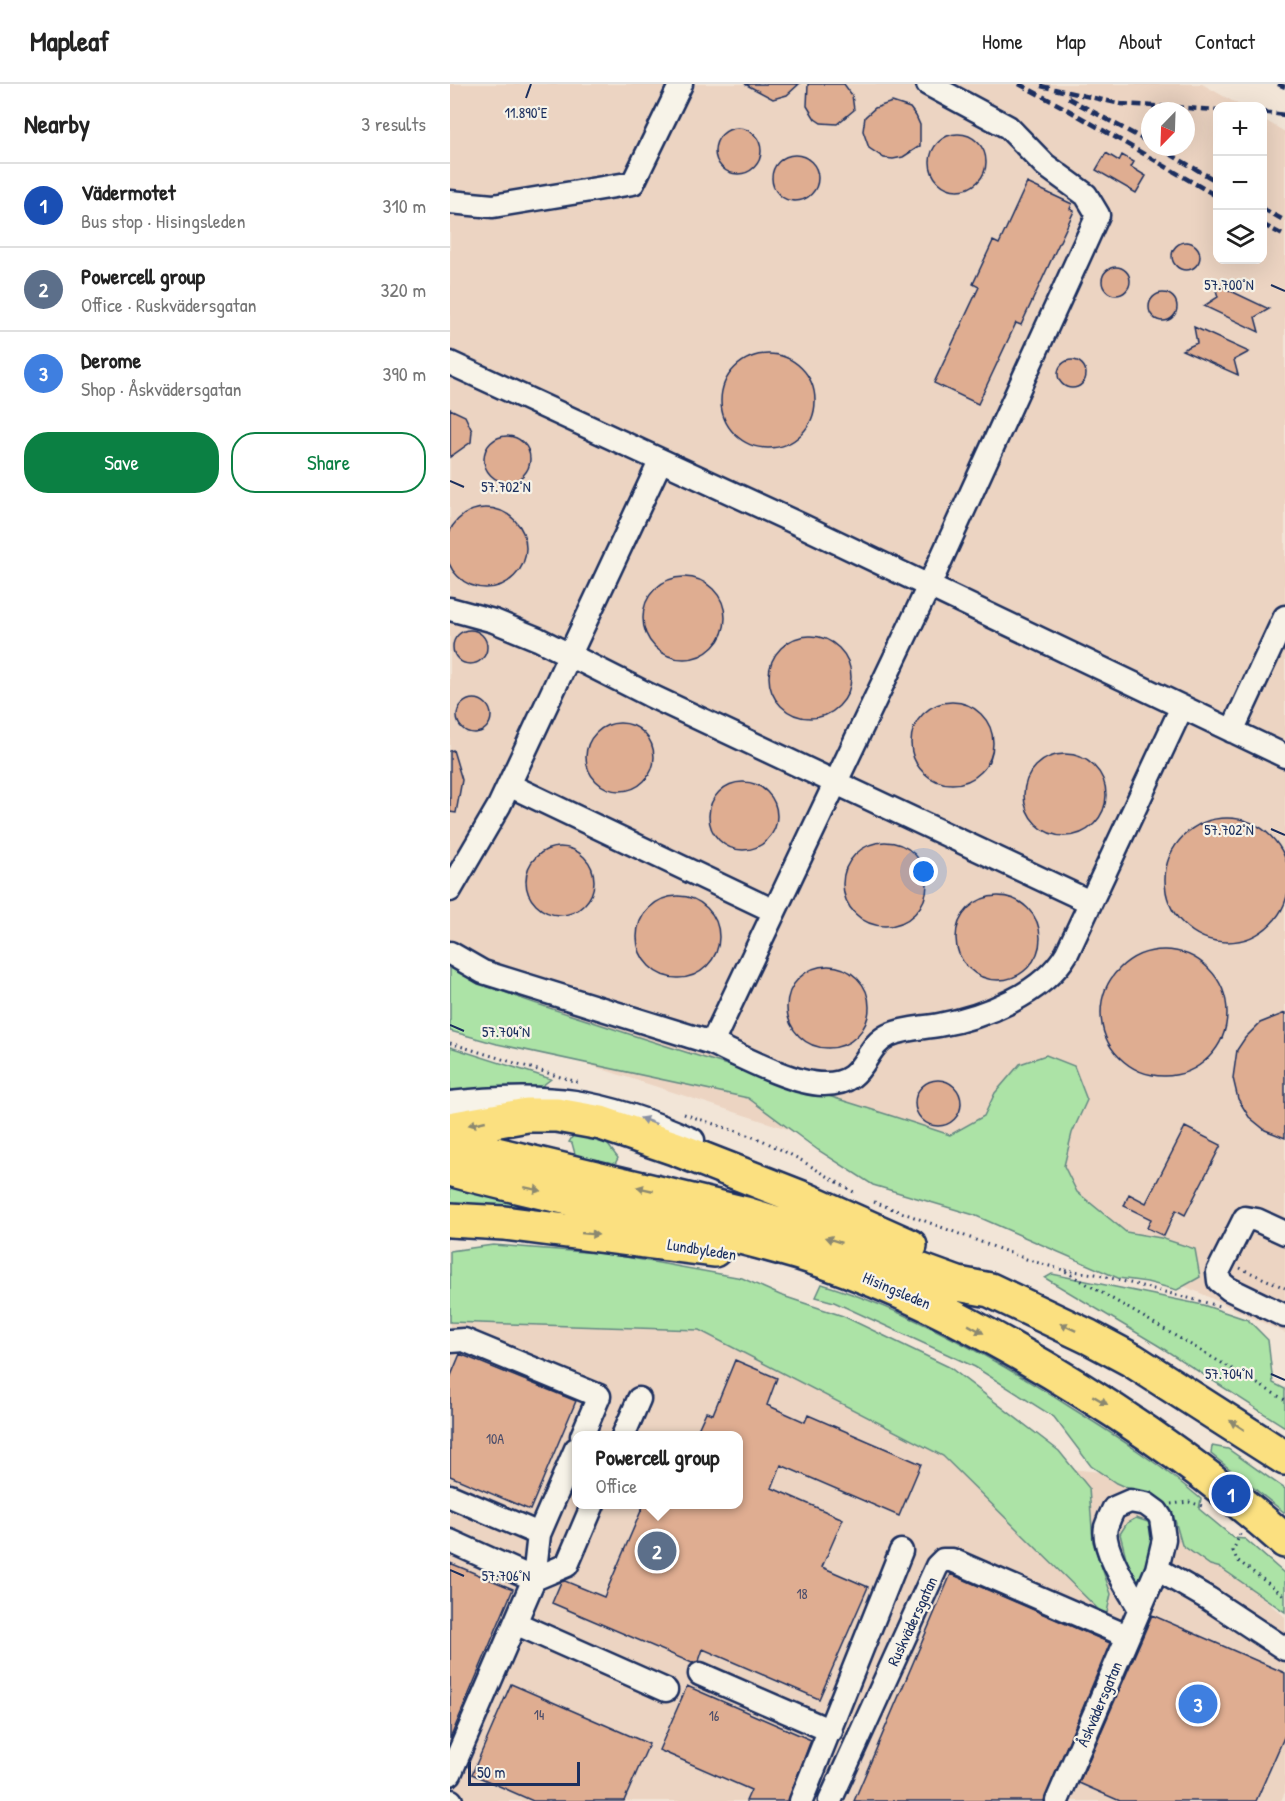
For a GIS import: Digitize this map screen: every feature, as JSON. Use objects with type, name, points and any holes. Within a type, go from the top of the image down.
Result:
[{"type":"highway","points":[[450,1129],[527,1114],[557,1115],[601,1123],[632,1132],[807,1200],[964,1270],[990,1290]]},
{"type":"highway","name":"Hisingsleden","points":[[450,1143],[746,1214],[873,1253],[958,1284],[990,1290],[1089,1336],[1132,1360],[1285,1458]]},
{"type":"highway","name":"Hisingsleden","points":[[463,1173],[678,1222],[800,1254],[904,1291],[947,1312],[1112,1407],[1160,1439],[1231,1494],[1285,1541]]},
{"type":"highway","name":"Lundbyleden","points":[[450,1220],[504,1222],[728,1251],[947,1312]]},
{"type":"highway","points":[[450,1235],[553,1230]]},
{"type":"street","points":[[450,202],[493,206],[633,183],[681,84]]},
{"type":"street","points":[[712,1043],[928,588],[1098,215],[1086,195],[1045,165],[1008,127],[928,84]]},
{"type":"street","points":[[450,363],[660,462],[803,526],[928,588],[1285,756]]},
{"type":"street","points":[[450,890],[509,785],[660,462]]},
{"type":"street","points":[[450,609],[494,621],[571,655],[650,695],[1090,902]]},
{"type":"street","points":[[1232,731],[1285,617]]},
{"type":"street","points":[[450,953],[483,972],[712,1043],[776,1072],[821,1084],[842,1083],[852,1077],[886,1036],[902,1030],[941,1025],[973,1016],[1016,998],[1042,982],[1059,967],[1182,707]]},
{"type":"street","points":[[509,785],[774,911]]},
{"type":"street","points":[[450,1103],[536,1096],[597,1104],[634,1115],[720,1152],[759,1170],[807,1200]]},
{"type":"street","points":[[1285,1233],[1257,1220],[1245,1218],[1218,1272],[1219,1281],[1229,1289],[1285,1316]]},
{"type":"street","points":[[450,1341],[464,1340],[599,1396],[584,1431]]},
{"type":"street","points":[[625,1431],[639,1399]]},
{"type":"street","points":[[450,1774],[534,1579],[539,1534],[572,1458]]},
{"type":"street","points":[[450,1496],[539,1534]]},
{"type":"street","points":[[1140,1607],[1125,1584],[1108,1547],[1106,1528],[1114,1508],[1130,1501],[1146,1504],[1157,1512]]},
{"type":"street","points":[[450,1541],[534,1579],[567,1565],[591,1509]]},
{"type":"street","name":"Åskvädersgatan","points":[[1057,1801],[1157,1569],[1164,1539],[1161,1518],[1157,1512]]},
{"type":"street","name":"Ruskvädersgatan","points":[[801,1801],[831,1731],[901,1551]]},
{"type":"street","name":"Ruskvädersgatan","points":[[830,1801],[937,1566],[943,1560],[952,1560],[1127,1636]]},
{"type":"street","points":[[1157,1569],[1209,1599],[1285,1649]]},
{"type":"street","points":[[515,1623],[666,1690]]},
{"type":"street","points":[[699,1674],[831,1731]]},
{"type":"path","points":[[1226,1258],[1229,1263],[1285,1288]]},
{"type":"path","points":[[1063,1270],[1095,1274],[1224,1307]]},
{"type":"path","points":[[1157,1512],[1178,1502],[1203,1505],[1210,1509]]},
{"type":"path","points":[[1232,1528],[1240,1536],[1233,1551],[1237,1560],[1285,1596]]},
{"type":"shaded area","points":[[450,84],[1202,84],[1234,102],[1213,102],[1213,264],[1267,264],[1267,121],[1285,132],[1285,1333],[1198,1292],[812,1137],[450,1020]]},
{"type":"shaded area","points":[[450,1322],[699,1330],[943,1456],[1120,1474],[1285,1617],[1285,1792],[1281,1801],[450,1801]]},
{"type":"green space","points":[[450,964],[485,984],[543,1006],[950,1135],[984,1116],[995,1093],[1020,1064],[1046,1055],[1074,1066],[1087,1100],[1072,1133],[1064,1166],[1077,1192],[1126,1232],[1161,1238],[1195,1249],[1200,1277],[1177,1290],[1147,1282],[1118,1278],[974,1215],[873,1185],[818,1150],[748,1098],[497,1044],[450,1031]]},
{"type":"green space","points":[[450,1047],[551,1079],[538,1089],[450,1094]]},
{"type":"green space","points":[[574,1134],[605,1141],[618,1158],[614,1166],[588,1160],[575,1154],[572,1143],[569,1142]]},
{"type":"green space","points":[[450,1182],[568,1210],[565,1222],[450,1212]]},
{"type":"green space","points":[[493,1245],[609,1254],[742,1278],[780,1295],[843,1316],[949,1367],[1059,1451],[1089,1488],[1093,1542],[1111,1594],[1106,1617],[943,1456],[699,1330],[450,1322],[450,1251]]},
{"type":"green space","points":[[1052,1274],[1203,1305],[1248,1320],[1268,1340],[1273,1383],[1285,1389],[1285,1427],[1159,1346],[1045,1278]]},
{"type":"green space","points":[[822,1284],[887,1308],[950,1337],[1070,1407],[1154,1462],[1201,1499],[1199,1509],[1234,1538],[1245,1539],[1285,1574],[1285,1612],[1221,1568],[1210,1565],[1182,1545],[1175,1520],[1159,1502],[1116,1483],[1091,1466],[1054,1417],[975,1367],[834,1302],[816,1297]]},
{"type":"green space","points":[[1212,1446],[1228,1449],[1285,1489],[1285,1513],[1211,1454]]},
{"type":"green space","points":[[1136,1518],[1148,1522],[1153,1538],[1151,1554],[1138,1586],[1130,1573],[1120,1534],[1127,1523]]},
{"type":"building","points":[[745,84],[799,84],[787,95],[773,99]]},
{"type":"building","points":[[808,84],[844,84],[852,95],[854,110],[837,124],[821,123],[815,119],[807,106]]},
{"type":"building","points":[[892,102],[910,108],[920,125],[920,146],[903,157],[893,159],[884,158],[869,148],[863,131],[865,117],[875,108]]},
{"type":"building","points":[[738,128],[754,135],[761,151],[754,167],[738,174],[722,167],[715,151],[722,135]]},
{"type":"building","points":[[952,134],[964,134],[974,138],[982,146],[986,162],[982,178],[974,186],[964,190],[952,190],[942,186],[934,178],[930,168],[930,156],[934,146],[942,138]]},
{"type":"building","points":[[1106,153],[1119,161],[1122,155],[1134,162],[1131,167],[1146,176],[1136,193],[1096,170]]},
{"type":"building","points":[[795,155],[811,162],[818,178],[811,194],[795,201],[779,194],[772,178],[779,162]]},
{"type":"building","points":[[1027,183],[1072,204],[1070,209],[1074,211],[1021,325],[1016,323],[978,404],[934,383],[979,287],[973,284],[993,241],[999,244]]},
{"type":"building","points":[[1186,242],[1196,246],[1200,256],[1196,266],[1186,270],[1176,266],[1172,256],[1176,246]]},
{"type":"building","points":[[1116,267],[1126,271],[1130,281],[1126,291],[1116,295],[1106,291],[1102,281],[1106,271]]},
{"type":"building","points":[[1214,283],[1269,309],[1255,317],[1259,332],[1204,306],[1218,297]]},
{"type":"building","points":[[1163,293],[1173,297],[1177,307],[1173,317],[1163,321],[1153,317],[1149,307],[1153,297]]},
{"type":"building","points":[[1194,327],[1249,352],[1234,360],[1238,375],[1182,350],[1197,343]]},
{"type":"building","points":[[768,354],[786,358],[801,368],[811,383],[815,401],[811,419],[801,434],[786,444],[768,448],[750,444],[735,434],[725,419],[721,401],[725,383],[735,368],[750,358]]},
{"type":"building","points":[[1072,360],[1082,364],[1086,374],[1082,384],[1072,388],[1062,384],[1058,374],[1062,364]]},
{"type":"building","points":[[450,409],[465,416],[472,431],[471,442],[450,457]]},
{"type":"building","points":[[507,436],[523,443],[530,459],[523,475],[507,482],[491,475],[484,459],[491,443]]},
{"type":"building","points":[[486,508],[501,511],[514,520],[523,533],[526,548],[523,563],[514,576],[501,585],[486,588],[471,585],[458,576],[449,563],[446,548],[449,533],[458,520],[471,511]]},
{"type":"building","points":[[676,577],[692,577],[707,584],[718,595],[725,610],[722,634],[713,647],[692,659],[676,659],[661,652],[650,641],[643,626],[643,610],[650,595],[661,584]]},
{"type":"building","points":[[470,630],[482,635],[487,647],[482,659],[470,664],[458,659],[453,647],[458,635]]},
{"type":"building","points":[[802,636],[818,636],[833,643],[844,654],[851,669],[848,693],[839,706],[818,718],[802,718],[787,711],[776,700],[769,685],[769,669],[776,654],[787,643]]},
{"type":"building","points":[[474,699],[486,704],[491,716],[486,728],[474,733],[462,728],[457,716],[462,704]]},
{"type":"building","points":[[944,702],[960,702],[975,709],[986,720],[993,735],[990,759],[981,772],[960,784],[944,784],[929,777],[918,766],[911,751],[911,735],[918,720],[929,709]]},
{"type":"building","points":[[627,723],[639,729],[648,738],[654,750],[652,770],[644,781],[627,791],[613,791],[596,781],[588,770],[586,750],[596,733],[607,725]]},
{"type":"building","points":[[453,750],[462,780],[456,813],[450,812],[450,751]]},
{"type":"building","points":[[1057,754],[1073,754],[1088,761],[1099,772],[1106,787],[1103,811],[1094,824],[1073,836],[1057,836],[1042,829],[1031,818],[1024,803],[1024,787],[1031,772],[1042,761]]},
{"type":"building","points":[[750,782],[762,788],[771,797],[777,809],[775,829],[767,840],[750,850],[736,850],[719,840],[711,829],[709,809],[719,792],[730,784]]},
{"type":"building","points":[[1227,818],[1251,822],[1271,836],[1285,856],[1285,904],[1271,924],[1251,938],[1227,942],[1203,938],[1183,924],[1169,904],[1165,880],[1169,856],[1183,836],[1203,822]]},
{"type":"building","points":[[885,842],[908,849],[920,861],[927,884],[920,907],[908,919],[885,926],[862,919],[850,907],[843,884],[850,861],[862,849]]},
{"type":"building","points":[[567,847],[579,853],[588,862],[594,874],[592,894],[584,905],[567,915],[553,915],[536,905],[528,894],[526,874],[536,857],[547,849]]},
{"type":"building","points":[[670,896],[686,896],[701,903],[712,914],[719,929],[716,953],[707,966],[686,978],[670,978],[655,971],[644,960],[637,945],[637,929],[644,914],[655,903]]},
{"type":"building","points":[[998,896],[1021,903],[1033,915],[1040,938],[1033,961],[1021,973],[998,980],[975,973],[963,961],[956,938],[963,915],[975,903]]},
{"type":"building","points":[[1164,950],[1188,955],[1209,968],[1222,989],[1227,1013],[1222,1037],[1209,1058],[1188,1071],[1164,1076],[1140,1071],[1119,1058],[1106,1037],[1101,1013],[1106,989],[1119,968],[1140,955]]},
{"type":"building","points":[[820,966],[836,966],[851,973],[862,984],[869,999],[866,1023],[857,1036],[836,1048],[820,1048],[805,1041],[794,1030],[787,1015],[787,999],[794,984],[805,973]]},
{"type":"building","points":[[1285,1013],[1285,1138],[1265,1130],[1249,1117],[1238,1099],[1233,1078],[1237,1050],[1245,1038],[1260,1023]]},
{"type":"building","points":[[943,1080],[955,1086],[960,1094],[960,1112],[955,1120],[947,1125],[933,1126],[925,1123],[918,1116],[915,1098],[918,1090],[925,1083]]},
{"type":"building","points":[[1185,1127],[1221,1145],[1185,1215],[1176,1210],[1164,1236],[1147,1228],[1151,1219],[1124,1206],[1129,1194],[1146,1203]]},
{"type":"building","points":[[460,1354],[576,1401],[530,1510],[450,1476],[450,1378]]},
{"type":"building","points":[[735,1360],[777,1378],[767,1405],[805,1422],[808,1415],[921,1464],[899,1516],[781,1465],[772,1488],[843,1519],[822,1567],[868,1587],[819,1699],[703,1649],[699,1661],[692,1663],[552,1603],[561,1582],[565,1581],[604,1597],[642,1509],[743,1509],[743,1431],[697,1431],[706,1412],[713,1414]]},
{"type":"building","points":[[450,1563],[513,1589],[450,1739]]},
{"type":"building","points":[[951,1574],[1110,1643],[1044,1801],[854,1801]]},
{"type":"building","points":[[1152,1615],[1285,1673],[1285,1735],[1256,1801],[1120,1801],[1079,1783]]},
{"type":"building","points":[[511,1684],[649,1744],[624,1801],[533,1801],[472,1774]]},
{"type":"building","points":[[687,1686],[811,1740],[788,1801],[746,1801],[751,1790],[659,1750]]},
{"type":"railway","points":[[1019,84],[1213,194]]},
{"type":"railway","points":[[1278,84],[1285,87]]},
{"type":"railway","points":[[1041,86],[1121,104],[1213,110]]},
{"type":"railway","points":[[1068,98],[1141,138]]},
{"type":"railway","points":[[1267,113],[1285,115]]},
{"type":"railway","points":[[1173,156],[1213,179]]},
{"type":"railway","points":[[1266,210],[1285,221]]},
{"type":"railway","points":[[1267,227],[1285,236]]},
{"type":"place","name":"Vädermotet","points":[[1231,1494]]},
{"type":"place","name":"Powercell group","points":[[657,1551]]},
{"type":"place","name":"Derome","points":[[1198,1704]]}]
